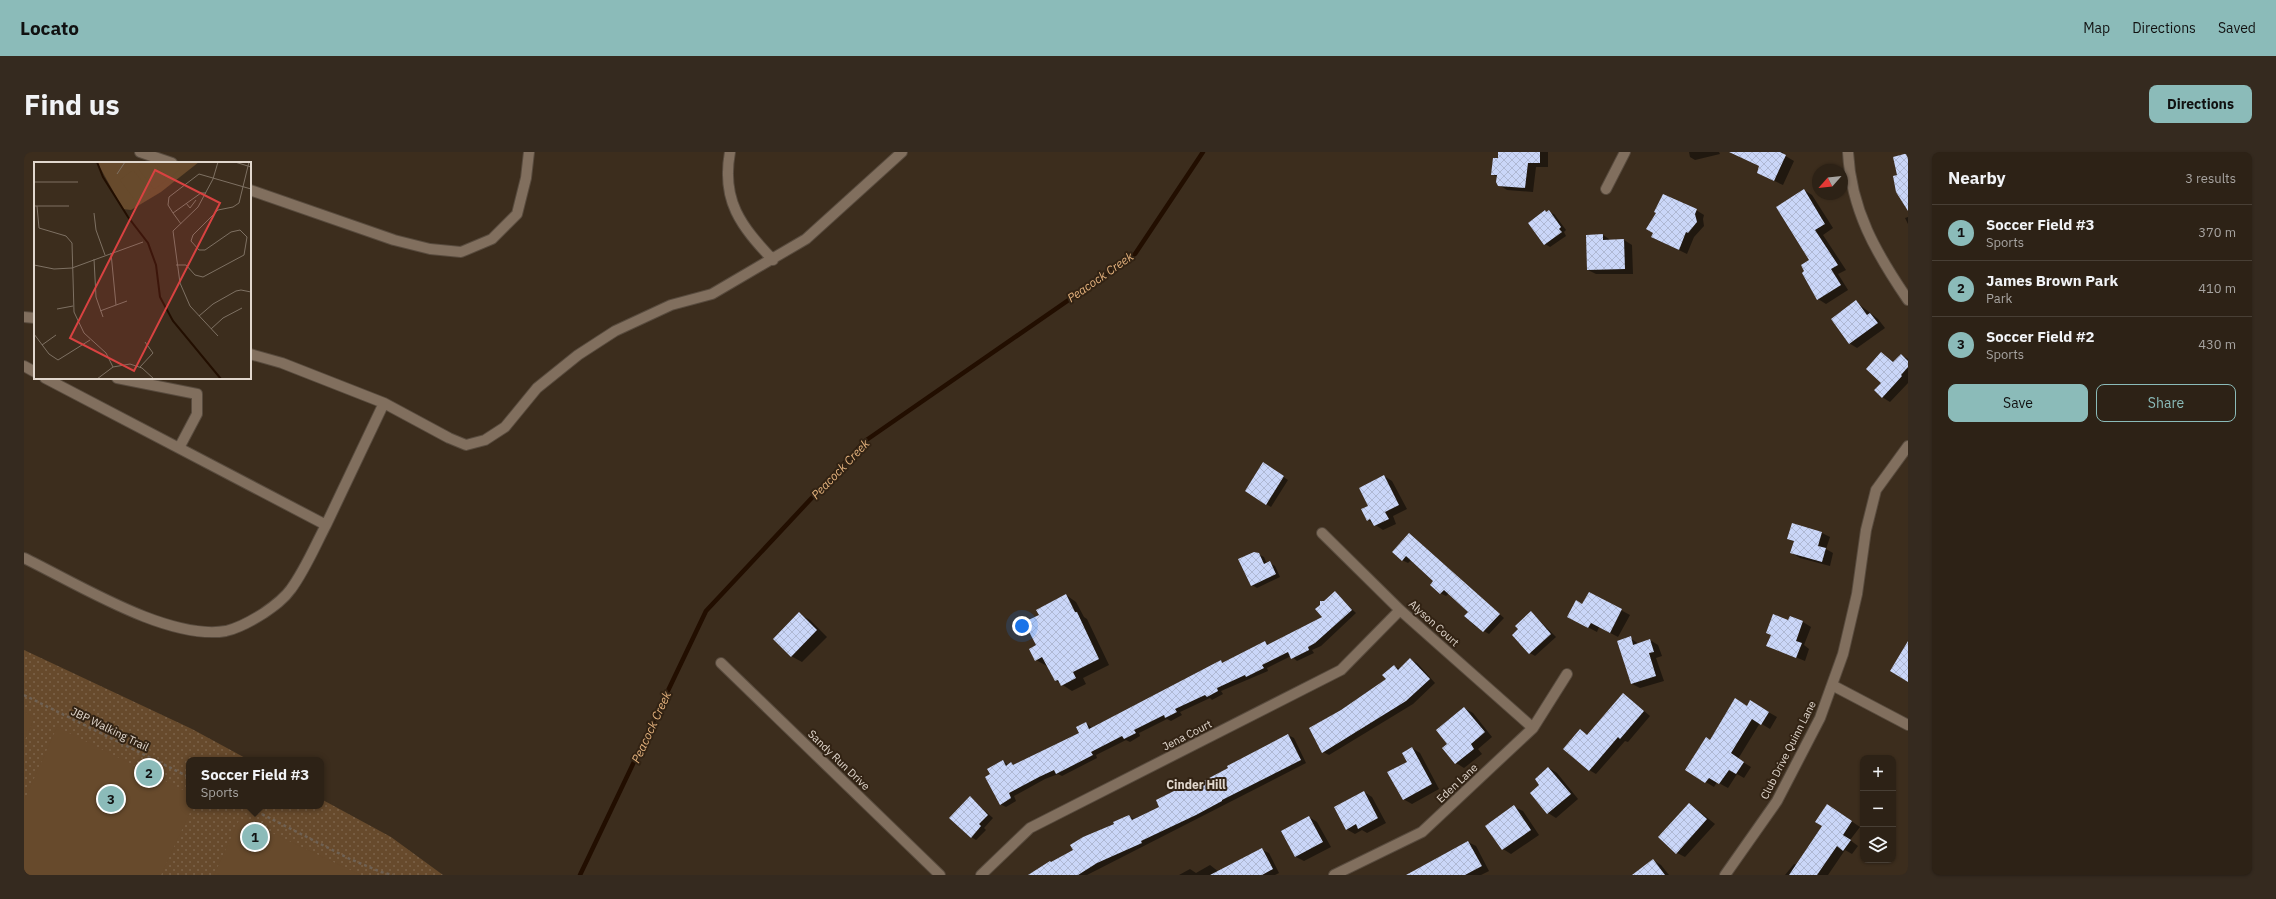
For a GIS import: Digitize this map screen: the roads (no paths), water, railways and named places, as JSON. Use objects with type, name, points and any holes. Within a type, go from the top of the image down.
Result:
[{"type":"street","points":[[140,152],[169,162]]},
{"type":"street","points":[[251,190],[394,240],[430,249],[461,252],[492,239],[517,214],[526,178],[529,152]]},
{"type":"street","points":[[730,152],[726,173],[734,211],[751,237],[773,260]]},
{"type":"street","points":[[251,354],[282,363],[384,403],[449,438],[466,445],[485,440],[505,427],[537,388],[578,355],[615,331],[670,305],[712,294],[773,260],[806,239],[902,152]]},
{"type":"street","points":[[1606,189],[1625,152]]},
{"type":"street","points":[[1848,152],[1849,169],[1863,225],[1885,266],[1908,300]]},
{"type":"street","points":[[24,317],[34,318]]},
{"type":"street","points":[[24,366],[34,371]]},
{"type":"street","points":[[47,379],[326,525]]},
{"type":"street","points":[[122,379],[197,394],[197,414],[179,448]]},
{"type":"street","points":[[24,558],[123,607],[168,626],[200,632],[226,631],[254,620],[276,605],[291,590],[326,525],[384,403]]},
{"type":"street","name":"Club Drive Quinn Lane","points":[[1725,875],[1777,801],[1820,718],[1843,654],[1855,601],[1866,530],[1876,490],[1908,446]]},
{"type":"street","name":"Alyson Court","points":[[1322,533],[1400,610],[1533,728]]},
{"type":"street","name":"Jena Court","points":[[981,875],[1030,828],[1341,670],[1400,610]]},
{"type":"street","name":"Sandy Run Drive","points":[[721,663],[940,875]]},
{"type":"street","name":"Eden Lane","points":[[1334,875],[1422,832],[1533,728],[1567,674]]},
{"type":"street","points":[[1832,685],[1908,725]]},
{"type":"waterway","name":"Peacock Creek","points":[[580,875],[706,611],[865,441],[1135,254],[1203,152]]},
{"type":"place","name":"James Brown Park","points":[[149,773]]},
{"type":"place","name":"Soccer Field #2","points":[[111,799]]},
{"type":"place","name":"Soccer Field #3","points":[[255,837]]},
{"type":"district","name":"Cinder Hill","points":[[1196,784]]}]
